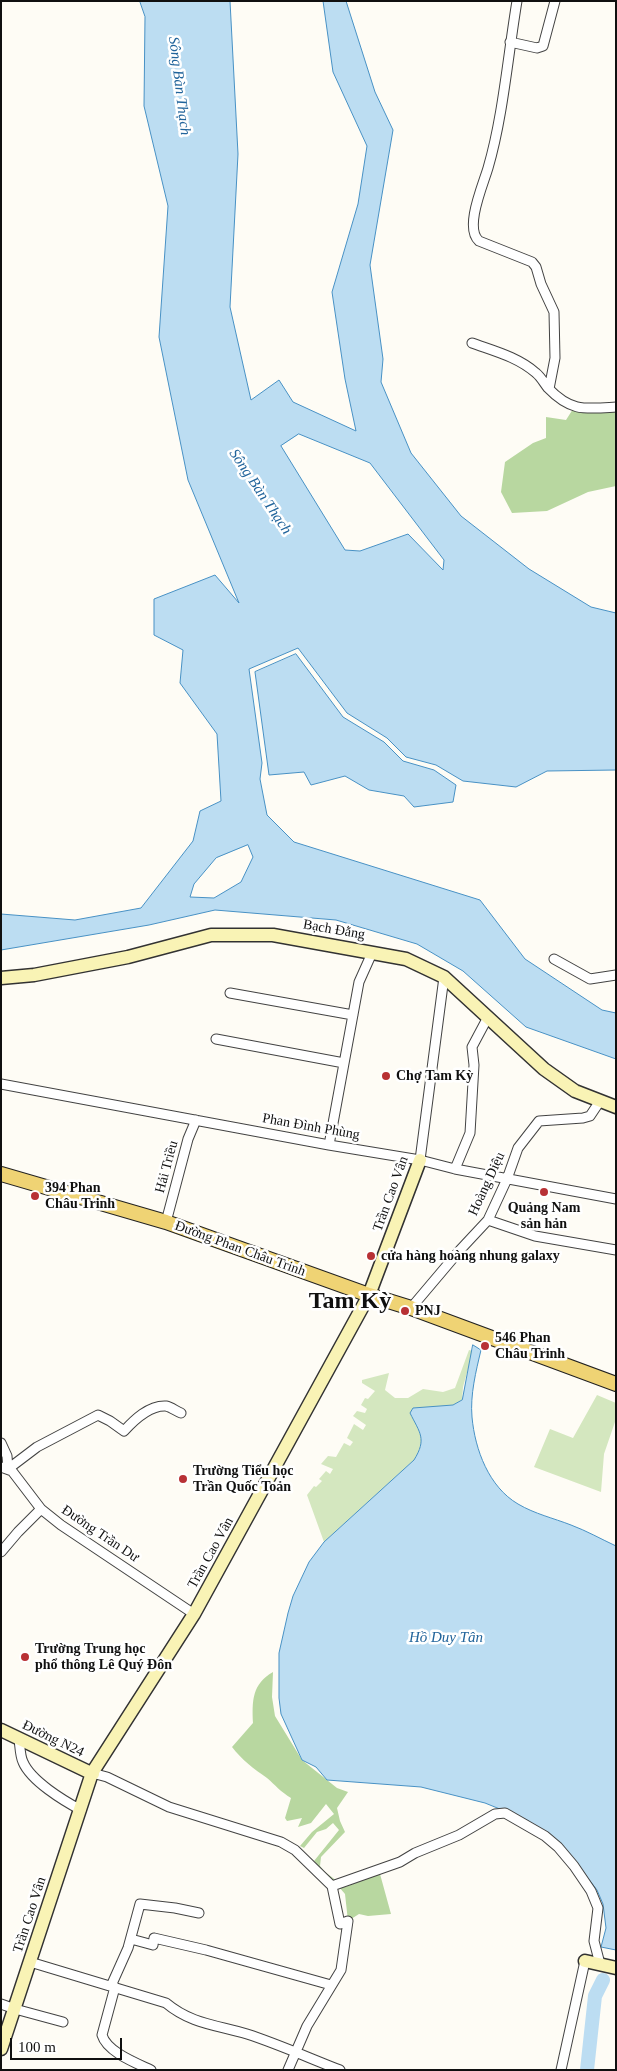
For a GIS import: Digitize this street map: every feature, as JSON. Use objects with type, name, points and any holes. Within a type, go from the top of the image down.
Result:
[{"type":"main road","name":"Đường Phan Châu Trinh","points":[[1,1174],[166,1222],[369,1295],[411,1308],[616,1384]]},
{"type":"street","points":[[517,1],[493,150],[474,214],[472,230],[479,241],[532,262],[536,267],[541,284],[554,312],[555,358],[549,389]]},
{"type":"street","points":[[510,42],[536,48],[543,46],[556,1]]},
{"type":"street","points":[[472,343],[513,358],[537,373],[549,389],[570,406],[585,409],[616,407]]},
{"type":"street","name":"Bạch Đằng","points":[[1,978],[34,976],[128,957],[211,935],[273,935],[406,959],[444,977],[544,1069],[575,1091],[616,1107]]},
{"type":"street","points":[[329,1145],[359,982],[372,952]]},
{"type":"street","points":[[554,959],[590,979],[616,975]]},
{"type":"street","name":"Trần Cao Vân","points":[[1,2049],[93,1774],[194,1614],[369,1295],[420,1160],[444,977]]},
{"type":"street","points":[[230,993],[353,1015]]},
{"type":"street","points":[[455,1169],[470,1133],[474,1065],[472,1046],[488,1018]]},
{"type":"street","points":[[216,1040],[344,1063]]},
{"type":"street","name":"Phan Đình Phùng","points":[[1,1084],[420,1160],[455,1169],[616,1199]]},
{"type":"street","name":"Hoàng Diệu","points":[[411,1308],[488,1220],[507,1179],[518,1148],[539,1121],[590,1116],[600,1101]]},
{"type":"street","name":"Hải Triều","points":[[166,1222],[188,1139],[196,1120]]},
{"type":"street","points":[[488,1220],[535,1236],[616,1250]]},
{"type":"street","points":[[5,1468],[37,1446],[98,1415],[124,1431],[136,1417],[158,1407],[166,1406],[181,1413]]},
{"type":"street","points":[[1,1444],[7,1456],[5,1468]]},
{"type":"street","name":"Đường Trần Dư","points":[[5,1468],[41,1509],[61,1525],[194,1614]]},
{"type":"street","points":[[1,1552],[41,1509]]},
{"type":"street","name":"Đường N24","points":[[1,1730],[93,1774]]},
{"type":"street","points":[[19,1739],[23,1763],[33,1776],[58,1797],[81,1810]]},
{"type":"street","points":[[93,1774],[107,1777],[168,1807],[280,1842],[295,1850],[332,1886],[340,1924],[348,1921],[342,1970],[331,1985],[295,2052],[288,2070]]},
{"type":"street","points":[[332,1886],[400,1862],[415,1853],[459,1835],[495,1814],[505,1813],[538,1832],[558,1847],[591,1891],[598,1908],[594,1941],[600,1964]]},
{"type":"street","points":[[151,2070],[129,2060],[104,2042],[102,2035],[113,1987],[140,1904],[199,1913]]},
{"type":"street","points":[[130,1939],[153,1945],[154,1938],[189,1946],[331,1985]]},
{"type":"street","points":[[561,2070],[585,1961],[616,1968]]},
{"type":"street","points":[[30,1962],[166,2003],[174,2010],[196,2022],[247,2034],[340,2070]]},
{"type":"street","points":[[1,2004],[62,2022]]},
{"type":"green space","points":[[573,409],[616,409],[616,486],[588,492],[547,511],[512,513],[501,492],[505,462],[533,443],[546,438],[546,417],[566,420]]},
{"type":"green space","points":[[469,1350],[473,1351],[463,1387],[462,1400],[453,1405],[440,1407],[413,1418],[421,1434],[420,1449],[414,1460],[324,1542],[307,1495],[314,1486],[316,1487],[322,1481],[319,1479],[326,1471],[330,1474],[333,1469],[321,1464],[328,1456],[336,1457],[344,1443],[350,1446],[353,1442],[347,1438],[354,1424],[363,1430],[366,1425],[353,1416],[357,1411],[365,1413],[367,1409],[361,1405],[365,1398],[368,1399],[375,1391],[362,1383],[362,1380],[389,1373],[385,1390],[395,1398],[408,1398],[423,1389],[443,1392],[455,1388]]},
{"type":"green space","points":[[597,1395],[616,1403],[616,1419],[604,1454],[601,1492],[534,1467],[550,1429],[573,1438]]},
{"type":"green space","points":[[273,1672],[272,1697],[275,1716],[302,1760],[337,1788],[348,1792],[337,1808],[345,1832],[321,1857],[320,1866],[345,1887],[380,1874],[391,1914],[368,1916],[359,1914],[348,1921],[345,1894],[314,1861],[339,1830],[333,1823],[326,1829],[317,1832],[304,1848],[300,1846],[312,1832],[334,1814],[326,1804],[311,1823],[298,1827],[302,1818],[287,1821],[285,1818],[291,1798],[248,1764],[232,1747],[253,1723],[253,1700],[257,1688]]},
{"type":"water","name":"Sông Bàn Thạch","points":[[140,1],[230,1],[238,154],[230,307],[251,400],[279,380],[293,402],[356,431],[345,379],[332,292],[358,204],[367,146],[333,72],[323,1],[346,1],[375,92],[393,130],[370,265],[383,359],[381,382],[411,453],[461,516],[529,569],[591,607],[616,613],[616,770],[547,771],[516,787],[463,781],[436,765],[406,757],[387,738],[347,713],[298,648],[249,669],[262,763],[260,779],[267,815],[294,842],[480,900],[525,959],[602,1010],[616,1013],[616,1059],[526,1027],[463,971],[417,944],[336,920],[215,910],[149,925],[1,950],[1,914],[75,920],[141,908],[193,841],[200,811],[221,801],[217,734],[180,683],[183,650],[154,635],[154,599],[215,575],[239,603],[188,480],[159,337],[168,206],[144,106],[145,17]],"holes":[[[299,434],[370,463],[444,560],[443,570],[408,534],[360,551],[345,550],[281,446]],[[248,845],[253,857],[241,882],[214,898],[190,897],[194,884],[216,858]]]},
{"type":"water","points":[[296,654],[343,717],[384,742],[403,761],[434,770],[456,785],[453,802],[414,807],[404,796],[369,790],[345,776],[311,785],[304,772],[269,775],[255,672]]},
{"type":"water","name":"Hồ Duy Tân","points":[[473,1345],[481,1350],[474,1383],[472,1417],[480,1455],[491,1478],[508,1497],[518,1504],[577,1527],[616,1546],[616,1950],[601,1947],[606,1928],[603,1904],[597,1890],[564,1847],[527,1820],[485,1803],[421,1787],[327,1780],[316,1767],[302,1760],[281,1714],[279,1653],[293,1596],[309,1562],[324,1542],[414,1460],[420,1447],[421,1436],[410,1413],[413,1408],[453,1405],[462,1400]]},
{"type":"waterway","points":[[587,2070],[595,1996],[603,1980]]},
{"type":"place","name":"Chợ Tam Kỳ","points":[[386,1076]]},
{"type":"place","name":"Quảng Nam sản hản","points":[[544,1192]]},
{"type":"place","name":"394 Phan Châu Trinh","points":[[35,1196]]},
{"type":"place","name":"cửa hàng hoàng nhung galaxy","points":[[371,1256]]},
{"type":"place","name":"PNJ","points":[[405,1311]]},
{"type":"place","name":"546 Phan Châu Trinh","points":[[485,1346]]},
{"type":"place","name":"Trường Tiểu học Trần Quốc Toản","points":[[183,1479]]},
{"type":"place","name":"Trường Trung học phổ thông Lê Quý Đôn","points":[[25,1657]]},
{"type":"district","name":"Tam Kỳ","points":[[350,1302]]}]
